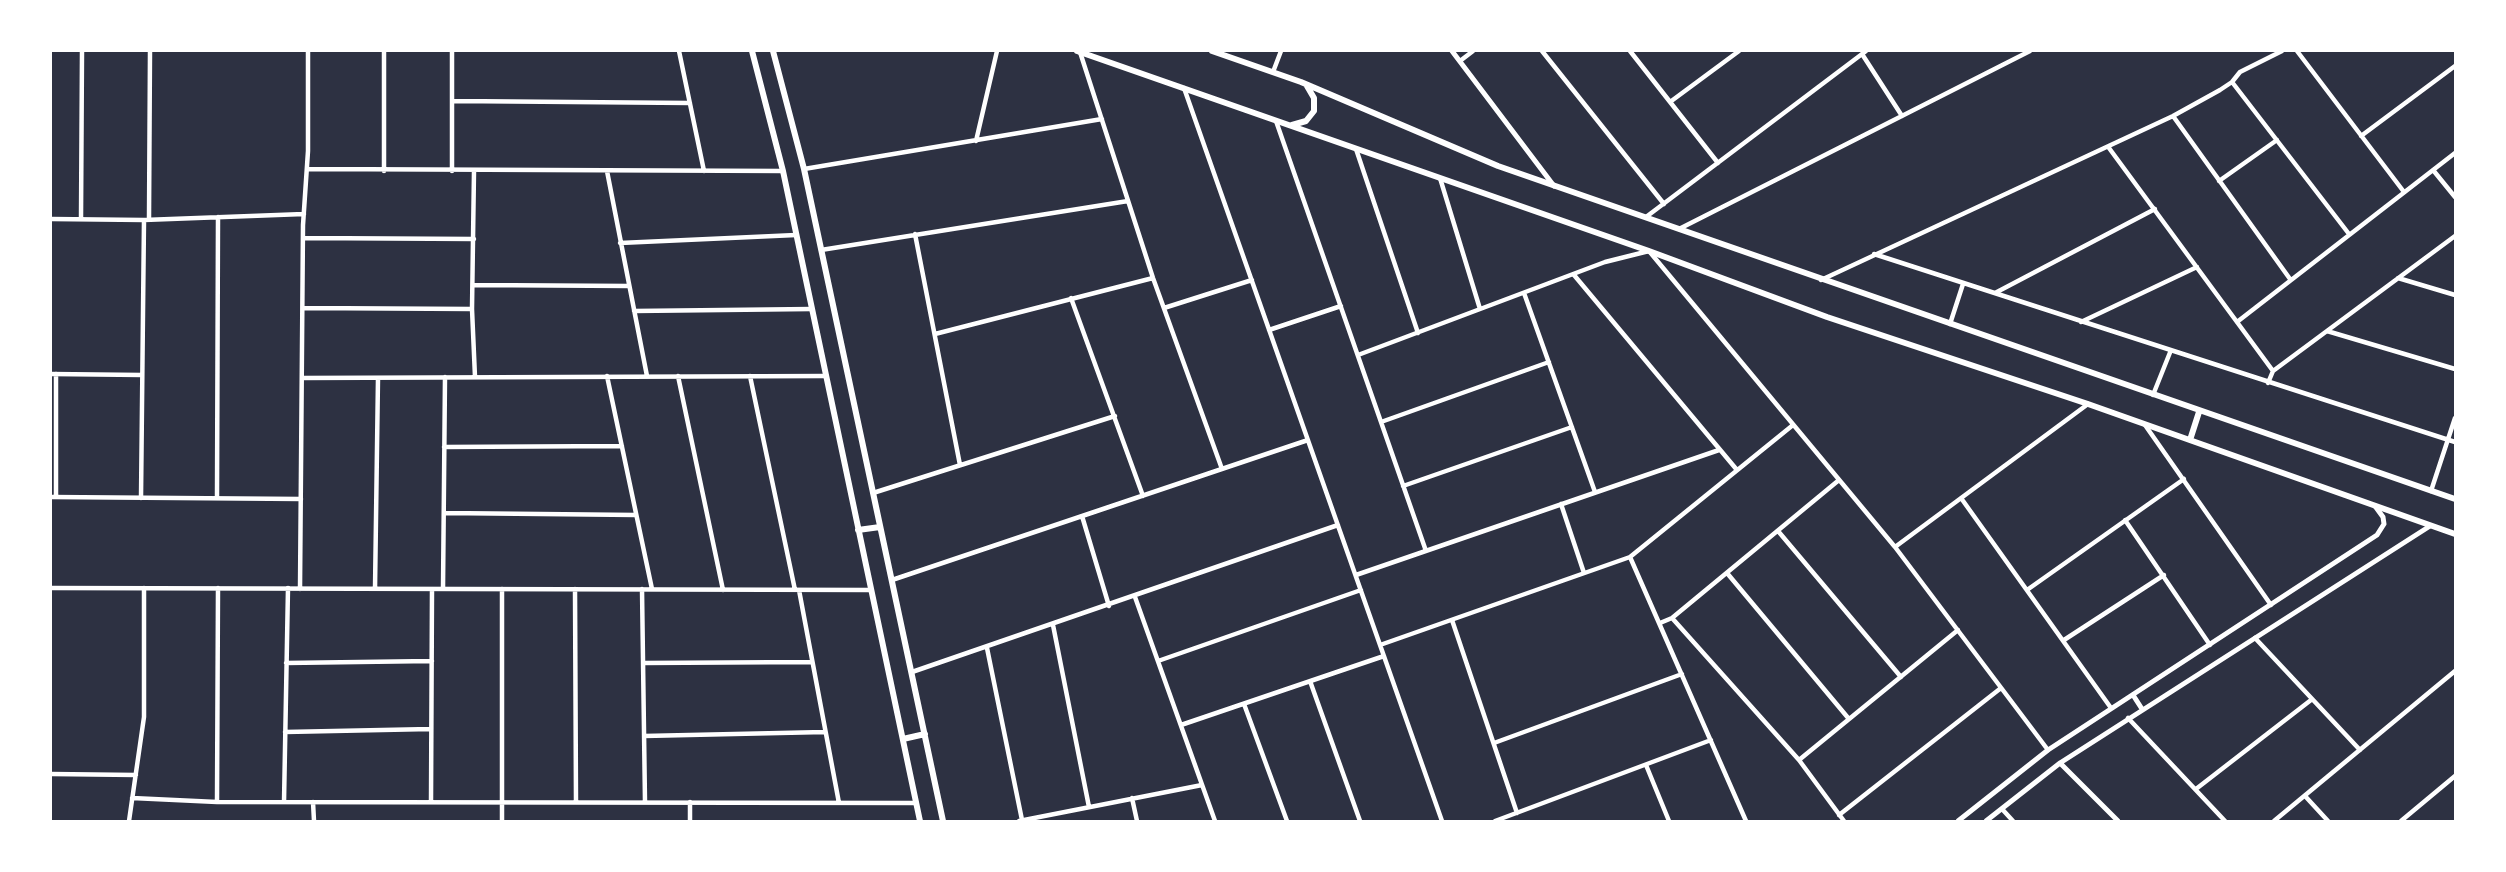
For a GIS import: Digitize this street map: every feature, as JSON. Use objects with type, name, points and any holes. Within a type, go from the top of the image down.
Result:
[{"type":"main road","points":[[752,51],[783,171],[920,821]]},
{"type":"main road","points":[[773,51],[804,170],[943,821]]},
{"type":"main road","points":[[1212,51],[1300,81],[1498,166],[1555,187],[2455,499]]},
{"type":"main road","points":[[1078,52],[1648,251],[1827,317],[2088,404],[2455,534]]},
{"type":"main road","points":[[1288,125],[1306,121],[1314,108],[1312,92],[1300,81]]},
{"type":"main road","points":[[2190,440],[2199,412]]},
{"type":"main road","points":[[858,531],[880,527]]},
{"type":"main road","points":[[903,739],[925,735]]},
{"type":"street","points":[[81,219],[82,51]]},
{"type":"street","points":[[141,498],[150,51]]},
{"type":"street","points":[[300,589],[303,238],[308,169],[308,51]]},
{"type":"street","points":[[384,51],[384,171]]},
{"type":"street","points":[[452,51],[452,171]]},
{"type":"street","points":[[679,51],[704,171]]},
{"type":"street","points":[[976,141],[997,51]]},
{"type":"street","points":[[1274,72],[1281,51]]},
{"type":"street","points":[[1452,51],[1555,187]]},
{"type":"street","points":[[1460,61],[1473,51]]},
{"type":"street","points":[[1542,51],[1664,204]]},
{"type":"street","points":[[1630,51],[1718,163]]},
{"type":"street","points":[[1670,102],[1739,51]]},
{"type":"street","points":[[1679,230],[2030,51]]},
{"type":"street","points":[[1821,280],[2109,148],[2173,116],[2232,82],[2240,72],[2282,51]]},
{"type":"street","points":[[2297,51],[2404,192]]},
{"type":"street","points":[[1078,52],[1153,278],[1222,469]]},
{"type":"street","points":[[1646,217],[1864,52],[1902,116]]},
{"type":"street","points":[[2361,136],[2455,66]]},
{"type":"street","points":[[2232,82],[2349,234]]},
{"type":"street","points":[[1184,88],[1442,821]]},
{"type":"street","points":[[453,101],[690,103]]},
{"type":"street","points":[[2173,116],[2290,279]]},
{"type":"street","points":[[804,170],[1101,119]]},
{"type":"street","points":[[1276,121],[1426,551]]},
{"type":"street","points":[[2219,181],[2277,140]]},
{"type":"street","points":[[2109,148],[2273,371]]},
{"type":"street","points":[[1356,149],[1418,333]]},
{"type":"street","points":[[2237,322],[2455,153]]},
{"type":"street","points":[[308,169],[783,171]]},
{"type":"street","points":[[2433,170],[2455,197]]},
{"type":"street","points":[[474,171],[472,309],[474,377]]},
{"type":"street","points":[[607,171],[647,376]]},
{"type":"street","points":[[1440,178],[1480,309]]},
{"type":"street","points":[[821,250],[1128,201]]},
{"type":"street","points":[[1994,293],[2155,209]]},
{"type":"street","points":[[51,219],[146,219],[304,214]]},
{"type":"street","points":[[217,498],[218,217]]},
{"type":"street","points":[[915,234],[960,465]]},
{"type":"street","points":[[620,243],[796,235]]},
{"type":"street","points":[[2268,383],[2273,371],[2455,236]]},
{"type":"street","points":[[303,238],[474,239]]},
{"type":"street","points":[[1358,355],[1605,262],[1648,251],[1895,547],[2048,750]]},
{"type":"street","points":[[1874,254],[2452,441]]},
{"type":"street","points":[[2081,322],[2197,267]]},
{"type":"street","points":[[1574,274],[1737,470]]},
{"type":"street","points":[[935,334],[1153,278]]},
{"type":"street","points":[[2398,278],[2455,295]]},
{"type":"street","points":[[1164,308],[1252,280]]},
{"type":"street","points":[[1949,325],[1963,284]]},
{"type":"street","points":[[474,285],[628,286]]},
{"type":"street","points":[[1524,293],[1595,492]]},
{"type":"street","points":[[1071,298],[1143,496]]},
{"type":"street","points":[[1269,330],[1341,306]]},
{"type":"street","points":[[303,308],[472,309]]},
{"type":"street","points":[[634,311],[812,309]]},
{"type":"street","points":[[2326,331],[2455,369]]},
{"type":"street","points":[[2153,396],[2171,350]]},
{"type":"street","points":[[1381,422],[1549,362]]},
{"type":"street","points":[[142,375],[53,374],[53,497],[301,499]]},
{"type":"street","points":[[607,376],[652,589]]},
{"type":"street","points":[[678,376],[723,590]]},
{"type":"street","points":[[750,376],[797,590],[839,803]]},
{"type":"street","points":[[302,378],[826,376]]},
{"type":"street","points":[[443,589],[445,377]]},
{"type":"street","points":[[375,589],[378,378]]},
{"type":"street","points":[[1895,547],[2088,404]]},
{"type":"street","points":[[873,493],[1115,416]]},
{"type":"street","points":[[2431,491],[2452,441],[2455,418]]},
{"type":"street","points":[[1380,645],[1630,557],[1793,425]]},
{"type":"street","points":[[2145,425],[2271,605]]},
{"type":"street","points":[[1403,486],[1572,427]]},
{"type":"street","points":[[892,580],[1308,440]]},
{"type":"street","points":[[444,447],[622,446]]},
{"type":"street","points":[[1356,575],[1719,450]]},
{"type":"street","points":[[2027,590],[2184,479]]},
{"type":"street","points":[[1660,623],[1672,618],[1839,480]]},
{"type":"street","points":[[1961,498],[2111,708]]},
{"type":"street","points":[[1561,504],[1584,573]]},
{"type":"street","points":[[1958,821],[2048,750],[2377,535],[2384,524],[2383,517],[2374,505]]},
{"type":"street","points":[[444,513],[636,514]]},
{"type":"street","points":[[1082,516],[1109,606]]},
{"type":"street","points":[[2125,520],[2210,645]]},
{"type":"street","points":[[912,672],[1109,606],[1338,525]]},
{"type":"street","points":[[1986,821],[2060,763],[2430,526]]},
{"type":"street","points":[[1778,531],[1901,677]]},
{"type":"street","points":[[1630,557],[1746,821]]},
{"type":"street","points":[[1727,573],[1849,719]]},
{"type":"street","points":[[2064,640],[2164,575]]},
{"type":"street","points":[[51,588],[871,590]]},
{"type":"street","points":[[129,821],[144,717],[144,588]]},
{"type":"street","points":[[217,802],[218,588]]},
{"type":"street","points":[[284,802],[288,588]]},
{"type":"street","points":[[431,802],[432,589]]},
{"type":"street","points":[[502,589],[502,821]]},
{"type":"street","points":[[575,589],[576,802]]},
{"type":"street","points":[[642,589],[645,802]]},
{"type":"street","points":[[1158,661],[1361,590]]},
{"type":"street","points":[[1135,597],[1215,821]]},
{"type":"street","points":[[1672,618],[1799,760],[1844,821]]},
{"type":"street","points":[[1452,620],[1517,813]]},
{"type":"street","points":[[1053,625],[1089,807]]},
{"type":"street","points":[[1799,760],[1958,630]]},
{"type":"street","points":[[2255,638],[2360,750]]},
{"type":"street","points":[[987,648],[1021,821],[1202,785]]},
{"type":"street","points":[[1181,725],[1384,656]]},
{"type":"street","points":[[286,663],[432,661]]},
{"type":"street","points":[[643,663],[812,662]]},
{"type":"street","points":[[2274,821],[2454,672]]},
{"type":"street","points":[[1494,743],[1682,674]]},
{"type":"street","points":[[1310,681],[1360,821]]},
{"type":"street","points":[[1839,815],[2001,687]]},
{"type":"street","points":[[2133,695],[2142,709]]},
{"type":"street","points":[[2196,789],[2311,700]]},
{"type":"street","points":[[1244,704],[1287,821]]},
{"type":"street","points":[[2128,718],[2226,821]]},
{"type":"street","points":[[285,732],[431,729]]},
{"type":"street","points":[[644,736],[825,732]]},
{"type":"street","points":[[1495,821],[1711,740]]},
{"type":"street","points":[[2060,763],[2118,821]]},
{"type":"street","points":[[1646,765],[1669,821]]},
{"type":"street","points":[[51,774],[135,775]]},
{"type":"street","points":[[2401,821],[2455,776]]},
{"type":"street","points":[[2305,796],[2328,821]]},
{"type":"street","points":[[132,798],[217,802],[916,803]]},
{"type":"street","points":[[1132,798],[1137,821]]},
{"type":"street","points":[[313,802],[314,821]]},
{"type":"street","points":[[690,802],[690,821]]},
{"type":"street","points":[[2002,808],[2013,821]]}]
